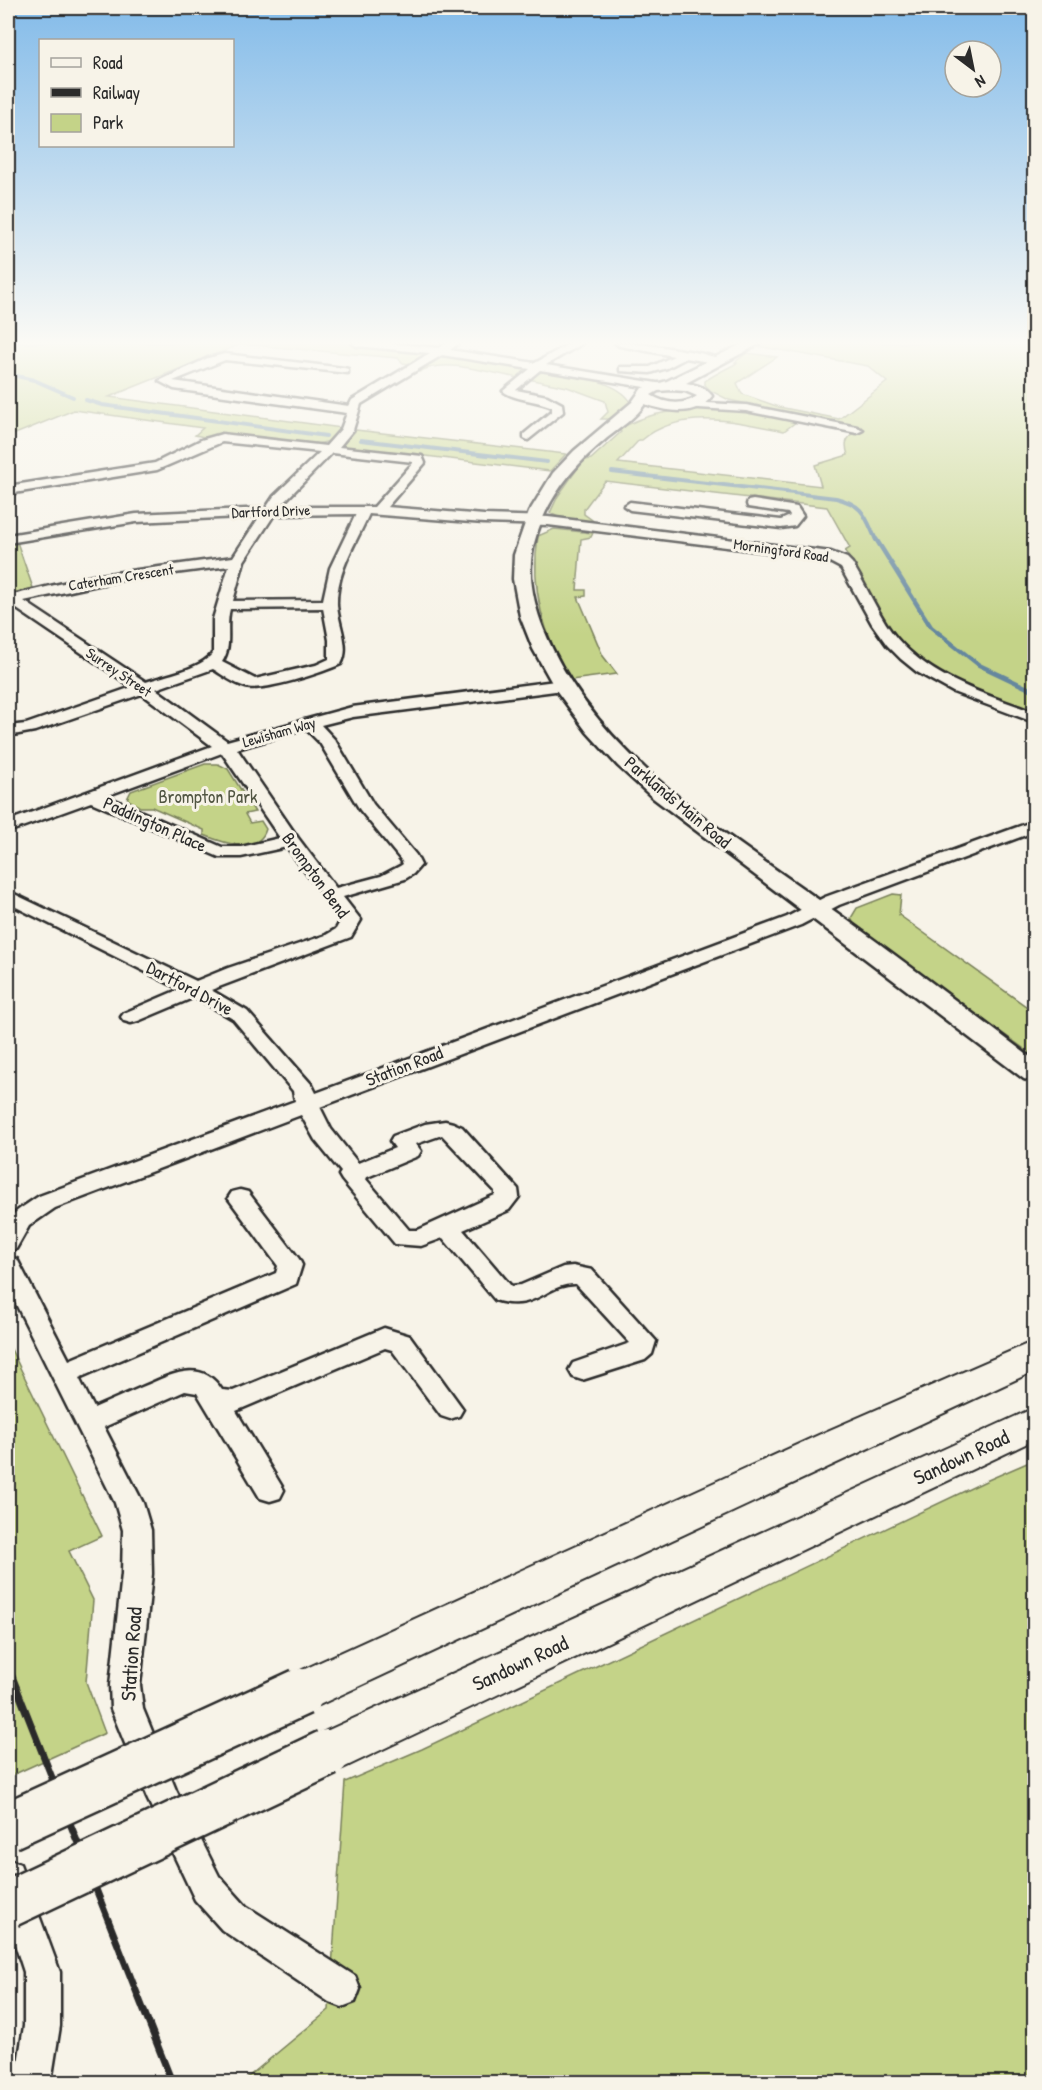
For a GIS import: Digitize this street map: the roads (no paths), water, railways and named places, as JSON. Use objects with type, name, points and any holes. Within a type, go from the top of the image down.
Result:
[{"type":"main road","points":[[8,1826],[1035,1355]]},
{"type":"main road","name":"Sandown Road","points":[[8,1904],[1035,1423]]},
{"type":"street","points":[[8,490],[157,466],[176,460],[201,444],[211,441]]},
{"type":"street","points":[[213,663],[248,683],[255,684],[331,665],[336,661],[338,646],[330,604],[340,556],[371,510],[419,460],[411,457],[256,441]]},
{"type":"street","points":[[8,731],[29,728],[213,663],[221,653],[220,620],[237,561],[278,500],[337,441]]},
{"type":"street","name":"Parklands Main Road","points":[[593,441],[566,468],[549,490],[529,532],[523,556],[523,586],[530,615],[543,649],[563,685],[600,733],[682,811],[1035,1073]]},
{"type":"street","points":[[630,506],[781,524],[790,523],[797,516],[792,510],[753,504]]},
{"type":"street","name":"Dartford Drive","points":[[8,539],[122,519],[270,511],[371,510],[535,521]]},
{"type":"street","points":[[670,536],[687,513]]},
{"type":"street","name":"Morningford Road","points":[[535,521],[836,557],[847,566],[891,640],[911,660],[938,678],[970,694],[1035,717]]},
{"type":"street","name":"Caterham Crescent","points":[[10,600],[43,591],[155,570],[237,561]]},
{"type":"street","name":"Surrey Street","points":[[10,600],[144,688],[224,747]]},
{"type":"street","points":[[224,605],[330,604]]},
{"type":"street","name":"Lewisham Way","points":[[8,827],[224,747],[309,723],[352,712],[563,685]]},
{"type":"street","points":[[309,723],[327,740],[366,806],[410,859],[412,865],[404,873],[333,894]]},
{"type":"street","name":"Brompton Bend","points":[[196,989],[235,972],[333,939],[344,933],[351,920],[291,841],[241,765],[224,747]]},
{"type":"street","name":"Paddington Place","points":[[91,796],[219,852],[241,852],[291,841]]},
{"type":"street","points":[[816,909],[832,901],[1035,826]]},
{"type":"street","name":"Dartford Drive","points":[[8,896],[196,989],[240,1015],[304,1090],[306,1103],[314,1123],[354,1173],[350,1175],[403,1238],[421,1238],[447,1227]]},
{"type":"street","name":"Station Road","points":[[8,1243],[20,1221],[47,1202],[794,921],[816,909]]},
{"type":"street","points":[[131,1017],[196,989]]},
{"type":"street","points":[[354,1173],[410,1151],[401,1141],[433,1129],[445,1128],[454,1132],[508,1193],[501,1204],[447,1227],[504,1294],[517,1296],[565,1275],[583,1276],[643,1341],[643,1347],[636,1353],[582,1370]]},
{"type":"street","points":[[63,1374],[286,1278],[290,1266],[240,1198]]},
{"type":"street","name":"Station Road","points":[[8,1265],[129,1503],[137,1530],[137,1574],[125,1685],[127,1709],[164,1798],[207,1888],[234,1918],[342,1989]]},
{"type":"street","points":[[212,1397],[223,1401],[236,1401],[384,1338],[400,1343],[450,1409]]},
{"type":"street","points":[[87,1423],[183,1381],[201,1383],[270,1490]]},
{"type":"street","points":[[8,1876],[42,1971],[42,2026],[33,2082]]},
{"type":"waterway","points":[[366,441],[547,462]]},
{"type":"waterway","points":[[612,472],[836,498],[858,508],[866,518],[876,540]]},
{"type":"waterway","points":[[876,539],[931,627],[979,665],[1034,691]]},
{"type":"railway","points":[[8,1666],[172,2082]]},
{"type":"park label","name":"Brompton Park","points":[[208,796]]}]
